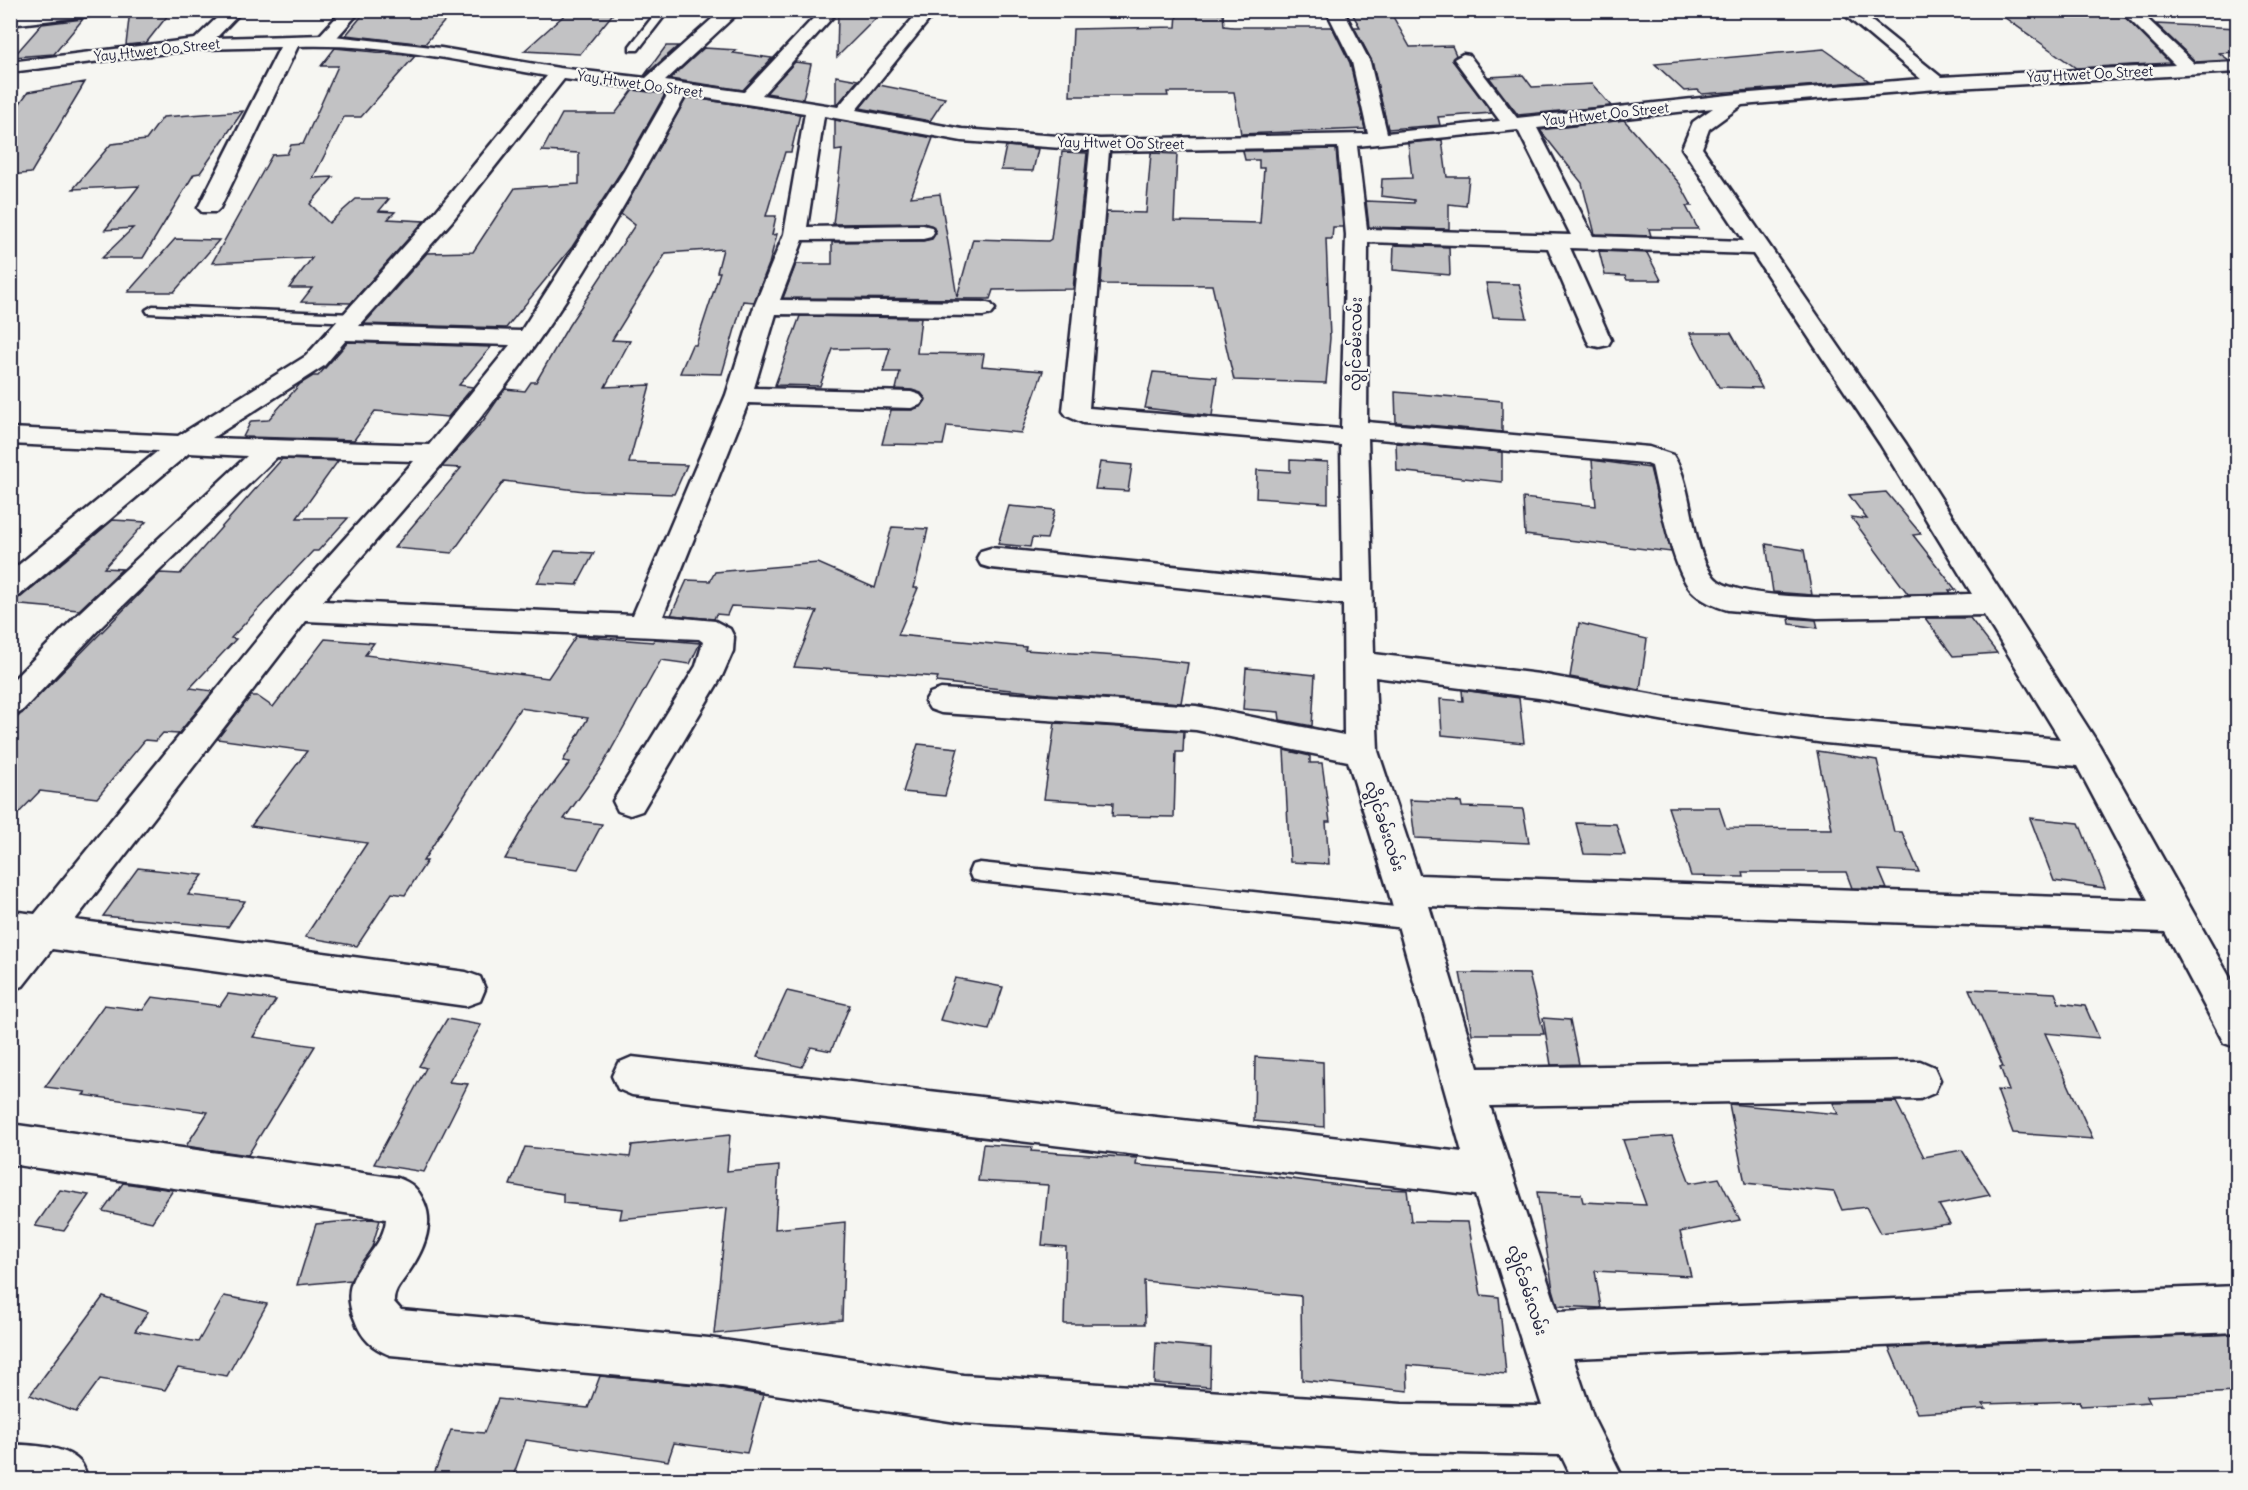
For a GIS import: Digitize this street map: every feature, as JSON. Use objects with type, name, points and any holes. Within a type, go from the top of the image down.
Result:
[{"type":"street","points":[[10,20],[98,18],[117,10]]},
{"type":"street","points":[[200,44],[235,10]]},
{"type":"street","points":[[326,40],[353,10]]},
{"type":"street","points":[[650,84],[733,10]]},
{"type":"street","points":[[748,99],[831,10]]},
{"type":"street","points":[[843,113],[929,10]]},
{"type":"street","name":"လွိုင်ခမ်းလမ်း","points":[[1334,10],[1361,62],[1363,141],[1357,235],[1355,433],[1361,751],[1410,904],[1463,1087],[1574,1431],[1600,1479]]},
{"type":"street","points":[[1847,10],[1937,83]]},
{"type":"street","points":[[2128,10],[2189,68]]},
{"type":"street","points":[[58,60],[84,39]]},
{"type":"street","points":[[209,208],[292,40]]},
{"type":"street","name":"Yay Htwet Oo Street","points":[[10,67],[200,44],[326,40],[441,53],[559,73],[650,84],[843,113],[962,135],[1100,146],[1363,141],[1738,100],[1937,83],[2238,67]]},
{"type":"street","points":[[1463,60],[1518,123],[1585,242]]},
{"type":"street","points":[[10,588],[185,443],[315,361],[444,216],[559,73]]},
{"type":"street","points":[[10,974],[28,929],[298,610],[436,453],[528,338],[634,171],[680,90]]},
{"type":"street","points":[[1738,100],[1700,126],[1692,148],[1893,444],[2087,754],[2238,1030]]},
{"type":"street","points":[[644,626],[739,395],[766,307],[795,234],[815,110]]},
{"type":"street","points":[[1100,146],[1076,411],[1083,415],[1648,455],[1664,461],[1689,555],[1702,584],[1728,600],[1817,608],[1994,604]]},
{"type":"street","points":[[795,234],[923,232]]},
{"type":"street","points":[[1357,235],[1760,248]]},
{"type":"street","points":[[1556,241],[1599,340]]},
{"type":"street","points":[[766,307],[983,309]]},
{"type":"street","points":[[348,326],[528,338]]},
{"type":"street","points":[[739,395],[912,400]]},
{"type":"street","points":[[10,436],[436,453]]},
{"type":"street","points":[[10,704],[91,619],[271,448]]},
{"type":"street","points":[[991,558],[1358,595]]},
{"type":"street","points":[[298,610],[704,629],[719,637],[718,651],[711,668],[630,801]]},
{"type":"street","points":[[1360,664],[1539,686],[1666,709],[1825,731],[2087,754]]},
{"type":"street","points":[[941,701],[1196,718],[1361,751]]},
{"type":"street","points":[[1410,904],[2176,917]]},
{"type":"street","points":[[28,929],[466,988]]},
{"type":"street","points":[[632,1076],[1491,1176]]},
{"type":"street","points":[[1463,1087],[1920,1080]]},
{"type":"street","points":[[10,1144],[398,1199],[408,1215],[405,1235],[379,1274],[369,1300],[375,1319],[390,1332],[709,1361],[963,1399],[1402,1428],[1574,1431]]},
{"type":"street","points":[[1543,1336],[2238,1309]]},
{"type":"lane","points":[[634,48],[663,10]]},
{"type":"lane","points":[[153,310],[348,326]]},
{"type":"lane","points":[[980,872],[1410,904]]},
{"type":"building","points":[[130,10],[172,10],[146,43],[126,45]]},
{"type":"building","points":[[454,10],[425,44],[346,35],[366,11]]},
{"type":"building","points":[[570,10],[616,10],[580,54],[524,51]]},
{"type":"building","points":[[841,10],[884,10],[837,57],[838,15]]},
{"type":"building","points":[[1350,10],[1385,10],[1388,15],[1392,15],[1410,47],[1452,46],[1456,55],[1452,60],[1492,113],[1438,117],[1440,125],[1388,129],[1372,61],[1354,27],[1360,27]]},
{"type":"building","points":[[1994,10],[2118,10],[2170,63],[2076,68]]},
{"type":"building","points":[[1177,13],[1223,13],[1224,26],[1233,27],[1332,27],[1350,63],[1365,129],[1241,134],[1234,92],[1167,92],[1168,96],[1070,96],[1073,29],[1176,27]]},
{"type":"building","points":[[83,19],[54,54],[13,57],[42,24]]},
{"type":"building","points":[[2156,24],[2238,28],[2238,52],[2219,53],[2229,60],[2196,62]]},
{"type":"building","points":[[666,46],[678,46],[644,76]]},
{"type":"building","points":[[335,48],[415,56],[361,117],[344,117],[313,178],[333,177],[310,204],[329,223],[356,199],[389,199],[379,211],[395,212],[388,219],[424,221],[351,303],[301,302],[312,288],[289,288],[312,258],[212,263],[272,155],[287,154],[291,145],[303,144],[338,66],[321,66]]},
{"type":"building","points":[[704,48],[736,50],[733,53],[772,58],[743,90],[670,79]]},
{"type":"building","points":[[1824,49],[1869,81],[1702,94],[1698,90],[1684,91],[1655,64]]},
{"type":"building","points":[[795,62],[811,64],[803,99],[766,93]]},
{"type":"building","points":[[1523,75],[1532,87],[1592,84],[1611,106],[1518,115],[1489,77]]},
{"type":"building","points":[[836,76],[858,80],[837,105],[836,104]]},
{"type":"building","points":[[85,82],[31,173],[10,175],[10,117],[28,92]]},
{"type":"building","points":[[879,85],[945,98],[930,121],[860,108]]},
{"type":"building","points":[[633,90],[665,94],[622,170],[572,247],[506,328],[364,324],[427,253],[473,252],[515,188],[579,184],[579,153],[542,151],[562,114],[615,114]]},
{"type":"building","points":[[687,97],[800,114],[791,152],[785,152],[766,216],[776,216],[772,235],[777,234],[769,264],[754,302],[743,301],[722,374],[680,373],[692,345],[696,345],[720,272],[717,272],[723,249],[666,253],[612,340],[630,341],[605,387],[650,385],[629,463],[687,465],[674,494],[584,491],[504,481],[452,553],[394,548],[461,468],[442,467],[483,421],[505,389],[525,391],[531,382],[536,382],[569,325],[635,225],[621,214]]},
{"type":"building","points":[[243,111],[200,173],[194,174],[143,258],[102,258],[133,228],[105,230],[139,186],[73,189],[111,144],[146,140],[163,117]]},
{"type":"building","points":[[835,120],[933,138],[911,197],[940,194],[957,297],[973,239],[1048,241],[1051,239],[1062,152],[1087,153],[1073,289],[993,290],[990,299],[783,298],[796,264],[832,264],[832,242],[923,241],[932,239],[936,233],[933,226],[923,223],[833,224],[842,150],[835,151]]},
{"type":"building","points":[[1624,120],[1680,184],[1692,206],[1686,206],[1698,229],[1649,229],[1651,236],[1595,234],[1582,183],[1540,130]]},
{"type":"building","points":[[1442,140],[1447,177],[1469,177],[1466,206],[1449,204],[1449,229],[1369,227],[1366,201],[1414,203],[1414,200],[1381,196],[1382,179],[1412,178],[1408,143]]},
{"type":"building","points":[[1006,146],[1038,149],[1033,171],[1001,170]]},
{"type":"building","points":[[1336,149],[1343,227],[1333,227],[1332,239],[1326,239],[1330,338],[1326,383],[1234,380],[1212,285],[1101,284],[1106,212],[1146,213],[1151,153],[1177,154],[1174,221],[1260,223],[1264,168],[1259,168],[1259,160],[1245,160],[1243,151]]},
{"type":"building","points":[[175,239],[219,240],[174,292],[128,292]]},
{"type":"building","points":[[1394,245],[1449,247],[1450,275],[1393,270]]},
{"type":"building","points":[[1599,251],[1647,253],[1661,280],[1627,280],[1625,276],[1605,275]]},
{"type":"building","points":[[1486,283],[1519,284],[1527,318],[1493,317]]},
{"type":"building","points":[[800,316],[921,318],[917,353],[984,354],[982,366],[1043,371],[1021,433],[947,426],[943,445],[882,444],[891,410],[912,410],[922,406],[926,399],[921,393],[912,390],[896,389],[900,372],[883,372],[890,348],[833,349],[820,386],[775,385]]},
{"type":"building","points":[[1690,333],[1731,333],[1762,388],[1719,387]]},
{"type":"building","points":[[348,342],[491,347],[459,385],[473,387],[448,417],[375,411],[354,440],[243,437],[251,421],[268,420],[300,384],[313,376],[318,376]]},
{"type":"building","points":[[1153,372],[1217,377],[1212,416],[1145,408]]},
{"type":"building","points":[[1395,392],[1502,401],[1502,432],[1396,422]]},
{"type":"building","points":[[1396,443],[1502,452],[1502,482],[1397,471]]},
{"type":"building","points":[[282,459],[338,461],[297,518],[348,518],[318,551],[313,551],[231,638],[236,639],[190,688],[213,691],[178,734],[163,733],[156,741],[145,740],[97,798],[40,791],[10,822],[10,725],[160,573],[180,574]]},
{"type":"building","points":[[1290,460],[1328,462],[1328,503],[1256,498],[1257,470],[1290,472]]},
{"type":"building","points":[[1592,460],[1650,468],[1671,552],[1525,535],[1523,498],[1596,506]]},
{"type":"building","points":[[1100,462],[1132,465],[1128,491],[1095,489]]},
{"type":"building","points":[[1886,492],[1921,534],[1913,535],[1956,590],[1949,590],[1951,593],[1908,594],[1851,517],[1867,519],[1849,495]]},
{"type":"building","points":[[1009,506],[1055,510],[1047,539],[1032,538],[1030,547],[998,544]]},
{"type":"building","points":[[113,520],[146,522],[104,568],[122,569],[79,610],[10,604],[11,600],[21,597]]},
{"type":"building","points":[[892,527],[928,529],[914,588],[918,588],[898,635],[1026,647],[1025,650],[1188,663],[1181,703],[1049,694],[936,682],[938,677],[794,667],[817,611],[731,606],[727,615],[716,614],[714,619],[671,615],[687,580],[710,581],[715,572],[818,563],[875,588]]},
{"type":"building","points":[[1766,544],[1804,550],[1812,595],[1773,592]]},
{"type":"building","points":[[555,551],[594,553],[577,585],[537,583]]},
{"type":"building","points":[[1789,618],[1816,620],[1818,628],[1790,624]]},
{"type":"building","points":[[1925,618],[1970,618],[1997,653],[1953,656]]},
{"type":"building","points":[[1579,623],[1647,639],[1640,690],[1570,677]]},
{"type":"building","points":[[576,636],[700,643],[690,664],[661,660],[602,766],[564,819],[602,824],[578,869],[505,859],[531,814],[570,762],[563,761],[588,718],[520,708],[423,861],[427,861],[405,895],[392,893],[357,946],[305,937],[367,843],[251,826],[307,751],[217,739],[251,696],[257,696],[273,707],[325,639],[374,643],[365,655],[548,678]]},
{"type":"building","points":[[1246,668],[1315,675],[1312,726],[1280,720],[1279,712],[1243,709]]},
{"type":"building","points":[[1462,690],[1519,698],[1524,743],[1442,735],[1440,699],[1463,701]]},
{"type":"building","points":[[1055,723],[1184,731],[1183,752],[1176,752],[1174,817],[1112,816],[1113,803],[1044,799]]},
{"type":"building","points":[[918,744],[958,748],[945,796],[903,792]]},
{"type":"building","points":[[1284,750],[1310,756],[1310,763],[1322,763],[1330,822],[1326,822],[1329,864],[1290,862]]},
{"type":"building","points":[[1817,751],[1877,760],[1894,832],[1902,832],[1919,872],[1879,870],[1887,889],[1852,888],[1846,872],[1743,872],[1744,877],[1691,876],[1668,807],[1719,807],[1726,828],[1832,829]]},
{"type":"building","points":[[1410,800],[1461,802],[1462,807],[1523,809],[1529,843],[1415,838]]},
{"type":"building","points":[[2030,818],[2079,823],[2105,888],[2054,881]]},
{"type":"building","points":[[1576,823],[1616,824],[1625,855],[1584,854]]},
{"type":"building","points":[[138,868],[203,875],[188,895],[245,901],[228,927],[103,916]]},
{"type":"building","points":[[1460,973],[1529,974],[1544,1034],[1472,1034]]},
{"type":"building","points":[[955,978],[1003,987],[989,1030],[940,1020]]},
{"type":"building","points":[[1969,989],[2055,993],[2059,1003],[2085,1006],[2099,1038],[2045,1033],[2093,1139],[2013,1133],[1997,1090],[2009,1091],[2000,1067],[2003,1067]]},
{"type":"building","points":[[787,991],[850,1005],[831,1051],[811,1047],[802,1067],[757,1057]]},
{"type":"building","points":[[228,994],[276,1000],[253,1037],[315,1046],[248,1155],[186,1146],[208,1112],[83,1095],[86,1092],[45,1087],[104,1005],[143,1010],[152,997],[220,1006]]},
{"type":"building","points":[[1543,1018],[1570,1020],[1579,1064],[1551,1065]]},
{"type":"building","points":[[447,1019],[481,1025],[449,1082],[468,1084],[424,1172],[374,1164],[426,1068],[419,1066]]},
{"type":"building","points":[[1255,1057],[1323,1062],[1324,1127],[1254,1121]]},
{"type":"building","points":[[1896,1102],[1924,1157],[1962,1150],[1990,1195],[1939,1205],[1950,1224],[1880,1233],[1866,1207],[1842,1210],[1834,1192],[1745,1183],[1729,1104],[1838,1114],[1833,1103]]},
{"type":"building","points":[[730,1135],[727,1171],[779,1166],[775,1229],[845,1222],[842,1320],[714,1334],[727,1208],[620,1219],[622,1209],[563,1203],[563,1194],[510,1185],[525,1147],[630,1157],[632,1145]]},
{"type":"building","points":[[1672,1136],[1690,1183],[1719,1178],[1740,1220],[1680,1232],[1691,1276],[1595,1271],[1601,1308],[1558,1306],[1553,1289],[1537,1192],[1581,1194],[1583,1202],[1646,1205],[1623,1140]]},
{"type":"building","points":[[983,1144],[1032,1147],[1031,1151],[1137,1158],[1136,1165],[1260,1175],[1363,1188],[1407,1190],[1411,1221],[1468,1222],[1481,1295],[1499,1297],[1506,1374],[1407,1365],[1408,1391],[1302,1380],[1301,1296],[1144,1281],[1145,1324],[1064,1324],[1066,1247],[1042,1245],[1048,1185],[978,1181]]},
{"type":"building","points":[[123,1183],[173,1190],[152,1222],[103,1211]]},
{"type":"building","points":[[60,1190],[89,1195],[64,1231],[35,1226]]},
{"type":"building","points":[[380,1220],[372,1247],[351,1280],[297,1285],[316,1224]]},
{"type":"building","points":[[224,1296],[267,1304],[227,1376],[178,1368],[165,1390],[100,1379],[76,1412],[30,1395],[103,1297],[148,1312],[135,1331],[198,1342]]},
{"type":"building","points":[[2238,1334],[2238,1392],[2147,1396],[2150,1402],[2081,1406],[2079,1401],[1983,1404],[1986,1409],[1917,1413],[1889,1348]]},
{"type":"building","points":[[1156,1343],[1211,1348],[1210,1387],[1154,1383]]},
{"type":"building","points":[[600,1376],[709,1386],[763,1395],[747,1453],[674,1443],[668,1461],[526,1440],[512,1479],[432,1479],[451,1430],[484,1433],[498,1399],[588,1408]]}]
